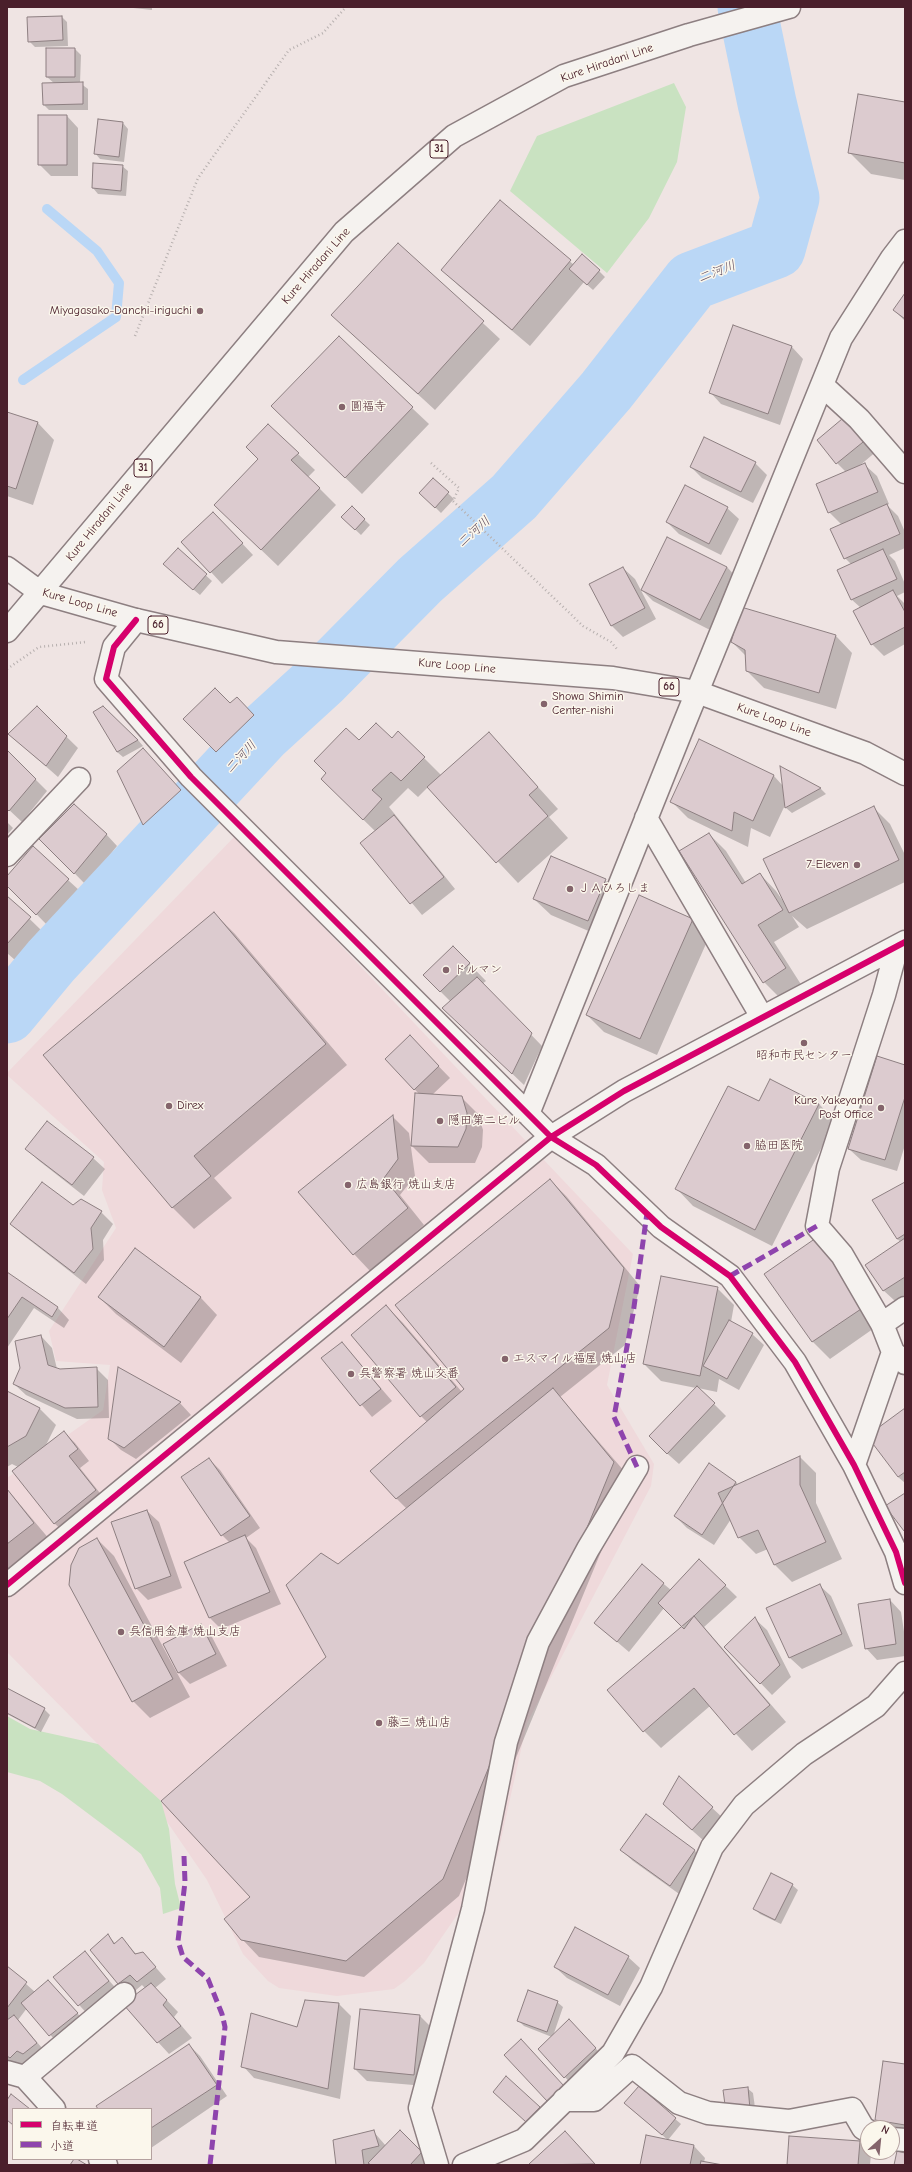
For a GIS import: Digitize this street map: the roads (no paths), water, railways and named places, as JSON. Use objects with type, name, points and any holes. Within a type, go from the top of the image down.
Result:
[{"type":"street","name":"Kure Hiradani Line","points":[[7,631],[41,593],[103,515],[344,232],[454,136],[564,76],[688,35],[789,7]]},
{"type":"street","points":[[528,1114],[646,818],[841,338],[892,258],[905,241]]},
{"type":"street","points":[[822,385],[859,419],[905,472]]},
{"type":"street","name":"Kure Loop Line","points":[[7,568],[41,593],[136,620],[276,652],[614,678],[697,692],[865,753],[905,774]]},
{"type":"street","points":[[136,620],[114,648],[106,679],[191,777],[551,1137],[596,1165],[660,1227],[730,1276],[795,1362],[854,1465],[896,1552],[905,1583]]},
{"type":"street","points":[[7,855],[79,779]]},
{"type":"street","points":[[646,818],[762,1017]]},
{"type":"street","points":[[7,1586],[551,1137],[624,1091],[901,944]]},
{"type":"street","points":[[854,1465],[899,1357],[882,1324],[842,1255],[817,1226],[828,1168],[901,944]]},
{"type":"street","points":[[882,1324],[905,1308]]},
{"type":"street","points":[[437,2165],[420,2108],[473,1909],[506,1742],[538,1642],[588,1549],[637,1467]]},
{"type":"street","points":[[464,2165],[524,2140],[613,2053],[651,1987],[712,1847],[744,1805],[804,1754],[876,1706],[905,1673]]},
{"type":"street","points":[[53,2108],[16,2075],[124,1994]]},
{"type":"street","points":[[564,2100],[594,2100],[632,2066],[679,2102],[708,2113],[788,2121],[852,2110],[860,2123]]},
{"type":"waterway","name":"二河川","points":[[7,1014],[51,961],[263,733],[321,680],[420,580],[514,497],[606,391],[692,281],[776,249],[790,198],[767,103],[747,7]]},
{"type":"waterway","points":[[23,380],[116,317],[119,283],[97,251],[47,209]]},
{"type":"place","name":"Miyagasako-Danchi-iriguchi","points":[[200,311]]},
{"type":"place","name":"圓福寺","points":[[342,407]]},
{"type":"place","name":"Showa Shimin Center-nishi","points":[[544,704]]},
{"type":"place","name":"7-Eleven","points":[[857,865]]},
{"type":"place","name":"ＪＡひろしま","points":[[570,889]]},
{"type":"place","name":"ドルマン","points":[[446,970]]},
{"type":"place","name":"昭和市民センター","points":[[804,1043]]},
{"type":"place","name":"Direx","points":[[169,1106]]},
{"type":"place","name":"Kure Yakeyama Post Office","points":[[881,1108]]},
{"type":"place","name":"隠田第二ビル","points":[[440,1121]]},
{"type":"place","name":"脇田医院","points":[[747,1146]]},
{"type":"place","name":"広島銀行 焼山支店","points":[[348,1185]]},
{"type":"place","name":"エスマイル福屋 焼山店","points":[[505,1359]]},
{"type":"place","name":"呉警察署 焼山交番","points":[[351,1374]]},
{"type":"place","name":"呉信用金庫 焼山支店","points":[[121,1632]]},
{"type":"place","name":"藤三 焼山店","points":[[379,1723]]}]
